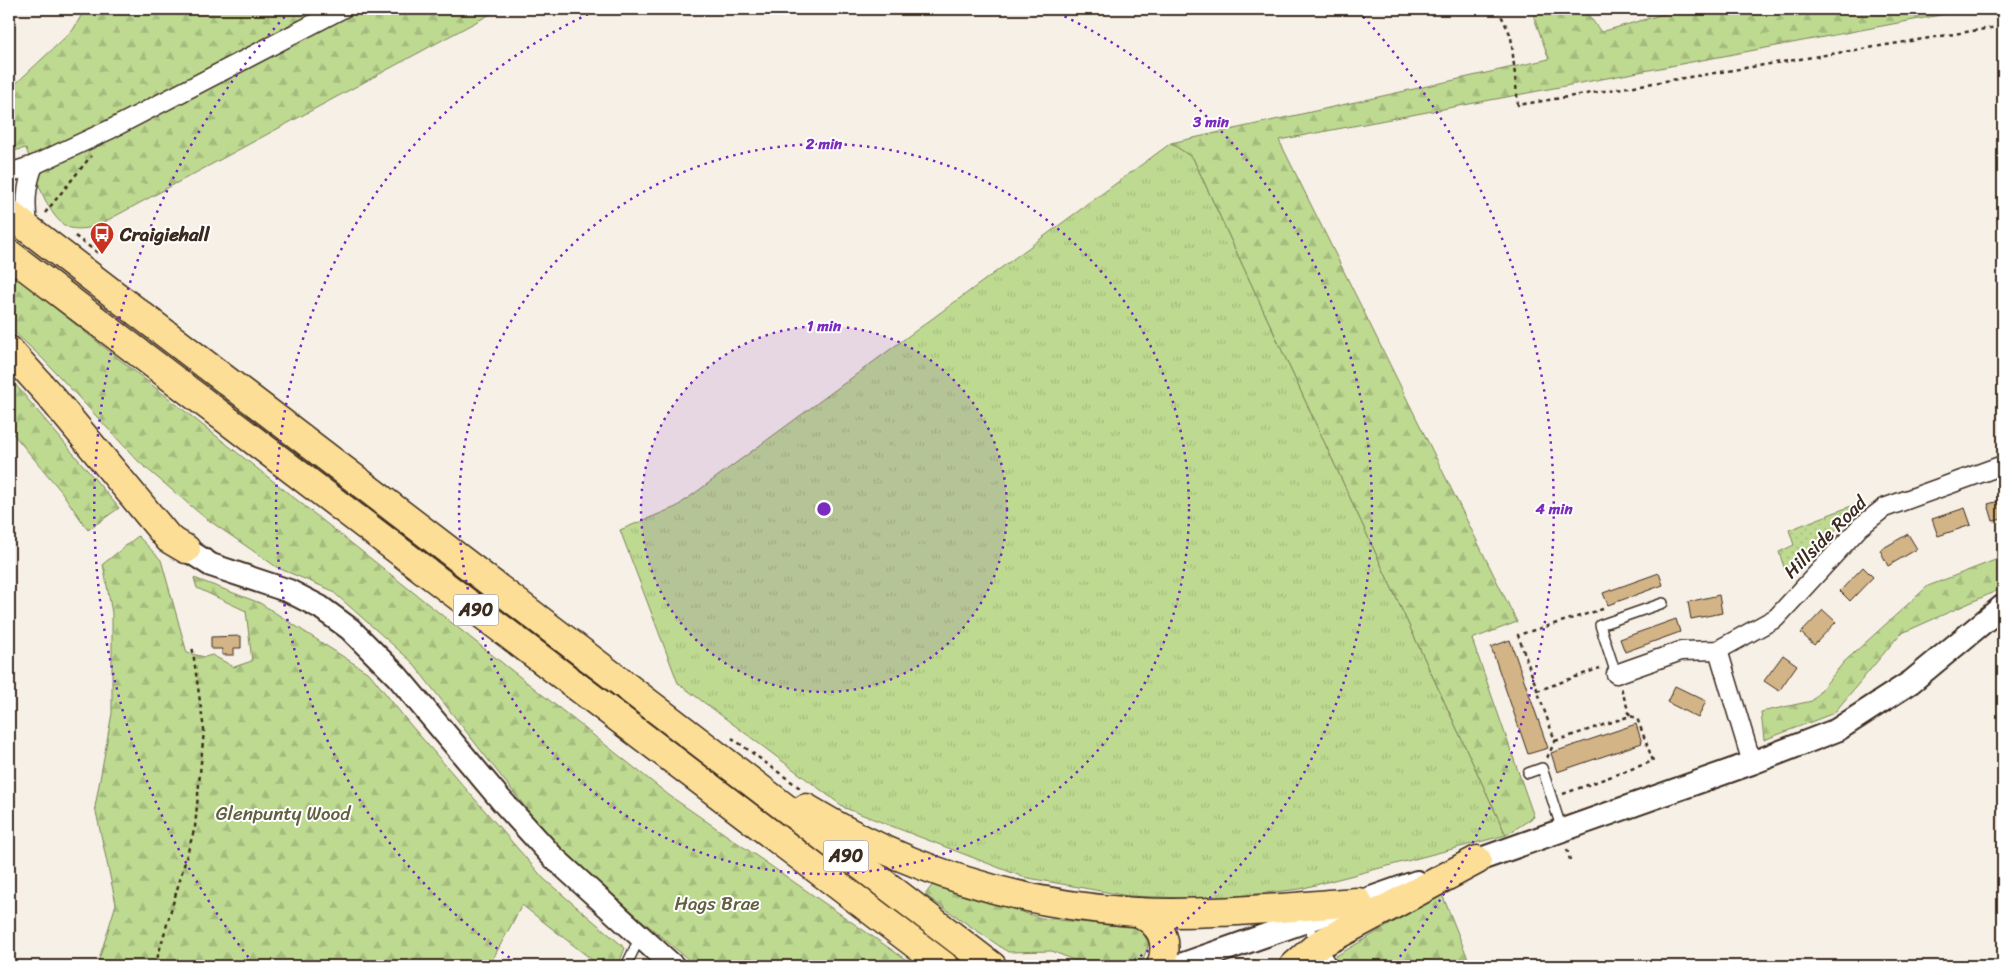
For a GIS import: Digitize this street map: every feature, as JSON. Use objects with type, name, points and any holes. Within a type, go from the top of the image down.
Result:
[{"type":"main road","name":"A90","points":[[35,218],[713,738],[992,966]]},
{"type":"main road","name":"A90","points":[[9,254],[944,966]]},
{"type":"main road","points":[[9,350],[52,398],[169,538],[186,549]]},
{"type":"main road","points":[[713,738],[823,818],[889,852],[943,875],[994,890],[1048,902],[1138,912],[1300,914],[1358,902]]},
{"type":"main road","points":[[1294,966],[1325,956],[1477,860]]},
{"type":"main road","points":[[1138,912],[1153,920],[1159,928],[1164,940],[1164,957],[1161,966]]},
{"type":"street","points":[[9,173],[34,165],[111,129],[342,9]]},
{"type":"street","points":[[34,165],[27,182],[25,204],[35,218]]},
{"type":"street","name":"Hillside Road","points":[[1616,674],[1681,651],[1718,650],[1776,618],[1860,527],[1884,508],[2003,466]]},
{"type":"street","points":[[186,549],[211,565],[289,591],[320,607],[350,629],[398,676],[501,800],[552,856],[673,966]]},
{"type":"street","points":[[1358,902],[1752,763],[1837,730],[1865,714],[1911,682],[2003,606]]},
{"type":"street","points":[[1718,650],[1752,763]]},
{"type":"street","points":[[1178,966],[1300,914]]},
{"type":"lane","points":[[1616,674],[1600,625],[1663,603]]},
{"type":"lane","points":[[1528,774],[1542,768],[1562,830]]},
{"type":"lane","points":[[1300,914],[1325,956]]},
{"type":"lane","points":[[626,966],[640,937]]},
{"type":"path","points":[[1498,9],[1511,36],[1518,105],[2003,26]]},
{"type":"path","points":[[35,218],[86,163],[111,129]]},
{"type":"path","points":[[82,159],[86,163]]},
{"type":"path","points":[[73,236],[80,238],[101,257]]},
{"type":"path","points":[[1542,768],[1555,741],[1518,635],[1603,609]]},
{"type":"path","points":[[154,966],[195,827],[204,730],[192,645]]},
{"type":"path","points":[[1538,691],[1603,667],[1616,674],[1630,716]]},
{"type":"path","points":[[1552,798],[1653,761],[1637,718],[1630,716],[1555,741]]},
{"type":"path","points":[[713,738],[807,792]]},
{"type":"green space","points":[[85,9],[500,9],[95,227],[77,229],[63,224],[48,206],[26,148],[9,152],[9,90],[73,30]]},
{"type":"green space","points":[[1531,9],[1584,9],[1601,32],[1681,9],[1972,9],[1279,140],[1517,622],[1472,639],[1534,817],[1506,835],[1193,158],[1171,143],[1549,59]]},
{"type":"green space","points":[[1171,143],[1193,158],[1506,835],[1300,889],[1213,899],[1128,896],[1023,877],[845,808],[678,683],[620,530],[676,507]]},
{"type":"green space","name":"Hags Brae","points":[[12,274],[670,796],[915,966],[696,966],[547,835],[411,661],[331,590],[278,568],[204,517],[139,462],[43,359],[9,327],[9,277]]},
{"type":"green space","points":[[9,377],[119,508],[88,530],[61,491],[9,429]]},
{"type":"green space","points":[[1854,505],[1855,509],[1805,563],[1785,570],[1779,552],[1794,545],[1789,530]]},
{"type":"green space","name":"Glenpunty Wood","points":[[138,536],[161,560],[187,653],[205,657],[212,655],[234,667],[252,661],[246,611],[197,588],[194,578],[260,603],[370,674],[408,722],[544,879],[625,948],[618,966],[600,966],[522,905],[489,966],[97,966],[116,904],[95,807],[112,713],[112,613],[103,564]]},
{"type":"green space","points":[[2003,557],[2003,588],[1900,634],[1834,713],[1764,740],[1761,712],[1812,701],[1844,662],[1928,586]]},
{"type":"green space","points":[[933,884],[1041,918],[1139,928],[1149,943],[1143,960],[1109,966],[1088,966],[1052,951],[1008,952],[925,895]]},
{"type":"green space","points":[[1442,894],[1471,966],[1319,966]]},
{"type":"building","points":[[2003,500],[2003,519],[1993,521],[1988,504]]},
{"type":"building","points":[[1965,508],[1971,525],[1938,536],[1932,519]]},
{"type":"building","points":[[1908,534],[1917,549],[1888,566],[1880,550]]},
{"type":"building","points":[[1863,567],[1873,577],[1850,601],[1840,591]]},
{"type":"building","points":[[1659,573],[1663,585],[1608,605],[1603,593]]},
{"type":"building","points":[[1719,595],[1722,613],[1691,619],[1688,602]]},
{"type":"building","points":[[1823,610],[1836,622],[1814,645],[1801,633]]},
{"type":"building","points":[[1676,619],[1680,632],[1625,652],[1620,639]]},
{"type":"building","points":[[241,636],[241,648],[234,648],[234,655],[222,655],[222,649],[211,649],[211,637]]},
{"type":"building","points":[[1510,640],[1548,748],[1528,754],[1491,647]]},
{"type":"building","points":[[1783,655],[1797,665],[1779,691],[1764,681]]},
{"type":"building","points":[[1675,686],[1706,701],[1698,718],[1667,702]]},
{"type":"building","points":[[1636,724],[1642,743],[1557,772],[1551,753]]},
{"type":"place","name":"Craigiehall","points":[[102,255]]}]
